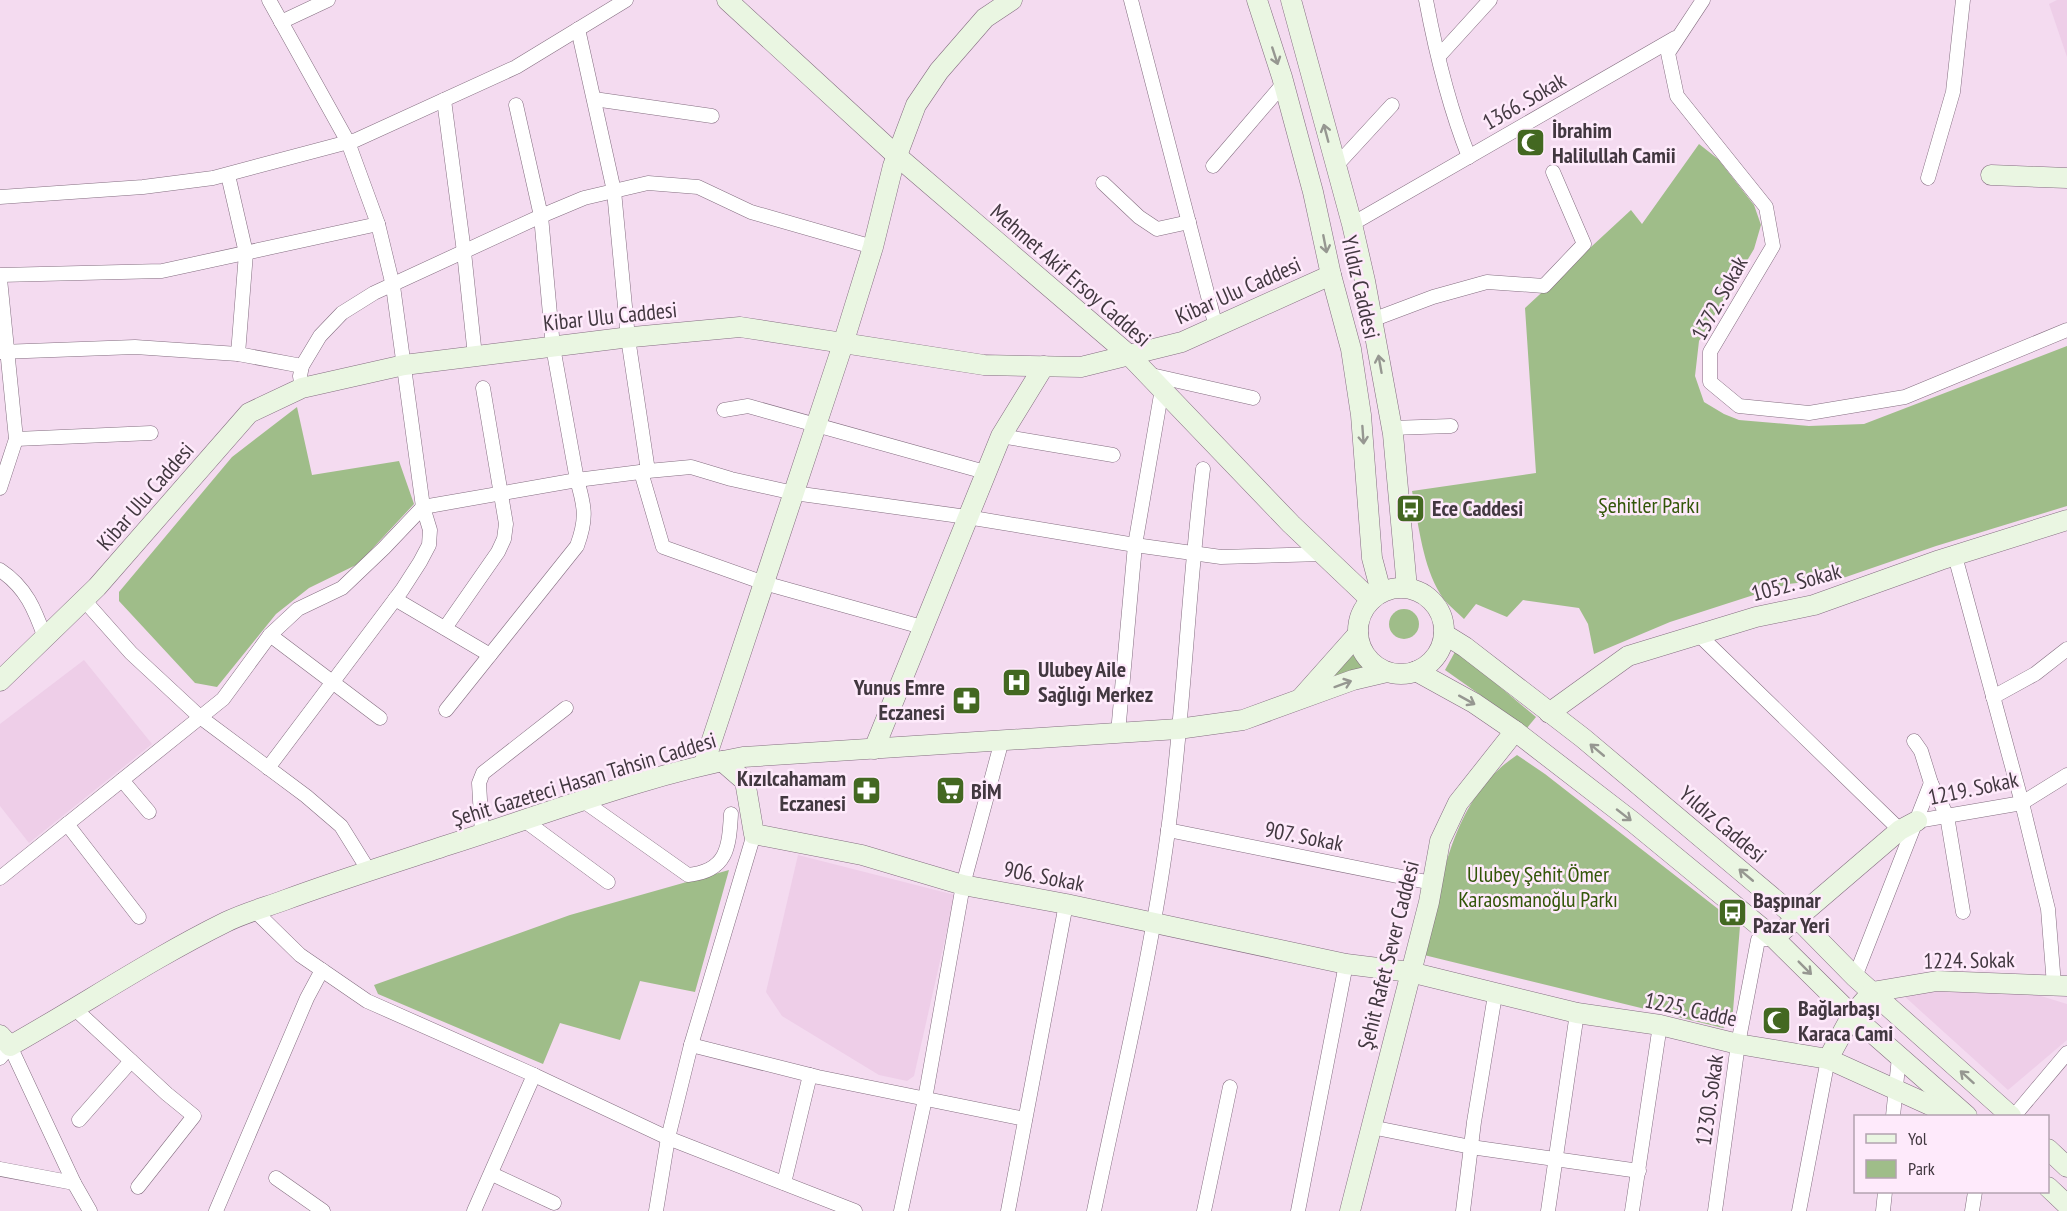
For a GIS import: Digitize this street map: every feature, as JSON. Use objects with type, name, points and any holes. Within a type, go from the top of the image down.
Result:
[{"type":"street","points":[[268,768],[395,599],[429,545],[430,530],[423,507],[393,286],[378,224],[348,142],[269,0]]},
{"type":"street","points":[[281,22],[325,0]]},
{"type":"street","points":[[0,197],[143,187],[228,176],[348,142],[516,67],[626,0]]},
{"type":"street","name":"Mehmet Akif Ersoy Caddesi","points":[[727,0],[897,156],[1129,355],[1323,554],[1376,596]]},
{"type":"street","points":[[656,1211],[668,1138],[691,1045],[754,834],[745,781],[713,763],[764,583],[843,344],[873,247],[897,156],[916,105],[939,71],[985,18],[1012,0]]},
{"type":"street","points":[[1131,0],[1216,327]]},
{"type":"street","name":"Yıldız Caddesi","points":[[1257,0],[1284,83],[1351,349],[1361,415],[1376,596]]},
{"type":"street","name":"Yıldız Caddesi","points":[[1294,0],[1335,167],[1352,225],[1372,320],[1391,428],[1407,588]]},
{"type":"street","points":[[1426,0],[1438,56],[1461,138],[1469,157]]},
{"type":"street","points":[[1438,56],[1490,0]]},
{"type":"street","name":"1366. Sokak","points":[[1352,225],[1679,36],[1703,0]]},
{"type":"street","points":[[1928,178],[1953,92],[1963,0]]},
{"type":"street","points":[[578,29],[614,191],[628,338],[645,471],[663,547],[764,583],[922,627]]},
{"type":"street","name":"1372. Sokak","points":[[1679,36],[1668,53],[1677,96],[1766,207],[1773,246],[1710,352],[1710,382],[1739,406],[1809,413],[1905,397],[2067,330]]},
{"type":"street","points":[[1213,166],[1284,83]]},
{"type":"street","points":[[594,99],[712,116]]},
{"type":"street","points":[[444,100],[475,356]]},
{"type":"street","points":[[446,710],[577,546],[584,526],[583,502],[553,346],[541,216],[516,105]]},
{"type":"street","points":[[1335,167],[1392,105]]},
{"type":"street","points":[[1372,320],[1433,297],[1487,282],[1544,286],[1584,244],[1553,172]]},
{"type":"street","points":[[1991,175],[2067,178]]},
{"type":"street","points":[[228,176],[246,253],[238,354]]},
{"type":"street","points":[[302,388],[300,376],[302,366],[320,336],[342,313],[374,293],[584,198],[648,183],[698,187],[751,212],[873,247]]},
{"type":"street","points":[[1102,183],[1139,217],[1157,229],[1189,222]]},
{"type":"street","points":[[0,488],[16,439],[4,351],[0,277],[162,271],[378,224]]},
{"type":"street","name":"Kibar Ulu Caddesi","points":[[0,681],[84,600],[249,413],[302,388],[404,365],[553,346],[741,327],[984,365],[1081,367],[1182,342],[1331,275]]},
{"type":"street","points":[[4,351],[135,347],[238,354],[302,366]]},
{"type":"street","points":[[874,748],[1000,436],[1044,366]]},
{"type":"street","points":[[1147,374],[1253,398]]},
{"type":"street","points":[[445,628],[498,552],[504,539],[506,524],[502,493],[483,388]]},
{"type":"street","points":[[1118,733],[1135,545],[1162,389]]},
{"type":"street","points":[[724,410],[748,406],[985,472]]},
{"type":"street","points":[[1391,428],[1451,426]]},
{"type":"street","points":[[16,439],[151,433]]},
{"type":"street","points":[[1000,436],[1113,455]]},
{"type":"street","points":[[0,878],[223,699],[270,635],[298,609],[342,588],[423,507],[577,480],[691,467],[731,479],[794,493],[967,517],[1193,553],[1221,556],[1323,554]]},
{"type":"street","points":[[1094,1211],[1154,923],[1168,830],[1193,553],[1203,469]]},
{"type":"street","name":"1052. Sokak","points":[[1549,713],[1628,656],[1756,617],[1814,605],[2067,520]]},
{"type":"street","points":[[1955,556],[2022,803],[2048,909],[2061,985]]},
{"type":"street","points":[[0,570],[9,576],[32,603],[45,638]]},
{"type":"street","points":[[1394,588],[1407,588],[1430,599],[1440,615],[1444,634],[1441,646],[1427,666],[1416,672],[1401,674],[1387,672],[1376,666],[1360,646],[1359,622],[1363,610],[1376,596],[1394,588]]},
{"type":"street","points":[[395,599],[490,655]]},
{"type":"street","points":[[84,600],[131,653],[200,717],[306,796],[341,826],[369,871]]},
{"type":"street","name":"Şehit Gazeteci Hasan Tahsin Caddesi","points":[[1301,699],[1358,634]]},
{"type":"street","name":"Yıldız Caddesi","points":[[1444,634],[1465,647],[1661,802],[1798,919],[1855,977],[2011,1115]]},
{"type":"street","points":[[1698,634],[1909,826]]},
{"type":"street","points":[[270,635],[380,718]]},
{"type":"street","points":[[1993,697],[2035,674],[2067,649]]},
{"type":"street","name":"Şehit Gazeteci Hasan Tahsin Caddesi","points":[[3,1046],[75,1009],[129,974],[228,921],[582,800],[713,763],[743,757],[1178,729],[1243,720],[1353,680],[1387,672]]},
{"type":"street","points":[[1416,672],[1474,703],[1515,731],[1632,822],[1774,938],[1852,1016],[1966,1115]]},
{"type":"street","points":[[482,834],[479,783],[483,773],[566,708]]},
{"type":"street","name":"Şehit Rafet Sever Caddesi","points":[[1350,1211],[1432,883],[1440,840],[1458,803],[1515,731]]},
{"type":"street","points":[[901,1211],[925,1099],[963,885],[1002,740]]},
{"type":"street","points":[[1914,741],[1921,751],[1947,816],[1963,912]]},
{"type":"street","name":"1219. Sokak","points":[[1909,826],[1947,816],[2022,803],[2067,775]]},
{"type":"street","points":[[122,780],[149,812]]},
{"type":"street","points":[[1855,977],[1909,826],[1932,783]]},
{"type":"street","points":[[582,800],[688,875],[704,874],[715,868],[727,850],[731,814]]},
{"type":"street","points":[[524,820],[608,882]]},
{"type":"street","points":[[67,824],[139,917]]},
{"type":"street","points":[[1774,938],[1909,826]]},
{"type":"street","name":"907. Sokak","points":[[1168,830],[1432,883]]},
{"type":"street","name":"906. Sokak","points":[[754,834],[862,855],[963,885],[1066,904],[1346,964],[1410,972]]},
{"type":"street","points":[[1008,1211],[1066,904]]},
{"type":"street","points":[[255,911],[300,955],[367,1001],[534,1075],[668,1138],[848,1210]]},
{"type":"street","name":"1230. Sokak","points":[[1715,1211],[1738,1044],[1758,940],[1774,938]]},
{"type":"street","points":[[1298,1211],[1346,964]]},
{"type":"street","points":[[216,1211],[307,998],[322,970]]},
{"type":"street","name":"1225. Cadde","points":[[1410,972],[1495,995],[1577,1013],[1660,1025],[1738,1044],[1828,1059],[1895,1092],[1952,1115]]},
{"type":"street","name":"1224. Sokak","points":[[1872,992],[1937,981],[2061,985]]},
{"type":"street","points":[[1799,1211],[1828,1059],[1852,1016],[1872,992]]},
{"type":"street","points":[[1463,1211],[1495,995]]},
{"type":"street","points":[[75,1009],[194,1116],[138,1187]]},
{"type":"street","points":[[1548,1211],[1577,1013]]},
{"type":"street","points":[[1632,1211],[1660,1025]]},
{"type":"street","points":[[691,1045],[810,1075],[1025,1119]]},
{"type":"street","points":[[3,1046],[90,1211]]},
{"type":"street","points":[[2013,1115],[2067,1053]]},
{"type":"street","points":[[1893,1115],[1899,1057]]},
{"type":"street","points":[[79,1120],[132,1061]]},
{"type":"street","points":[[474,1211],[534,1075]]},
{"type":"street","points":[[784,1183],[810,1075]]},
{"type":"street","points":[[1204,1211],[1230,1087]]},
{"type":"street","points":[[1371,1127],[1471,1147],[1639,1171]]},
{"type":"street","points":[[2049,1150],[2067,1167]]},
{"type":"street","points":[[0,1169],[74,1183]]},
{"type":"street","points":[[492,1174],[554,1203]]},
{"type":"street","points":[[276,1178],[323,1211]]},
{"type":"street","points":[[1883,1211],[1885,1193]]},
{"type":"street","points":[[1972,1211],[1975,1193]]},
{"type":"shaded area","points":[[2057,0],[2067,0],[2067,57],[2049,4]]},
{"type":"shaded area","points":[[84,660],[152,744],[29,843],[0,806],[0,724]]},
{"type":"shaded area","points":[[798,855],[955,895],[914,1076],[907,1081],[879,1075],[782,1016],[766,992]]},
{"type":"shaded area","points":[[1950,986],[2021,990],[2067,1004],[2067,1040],[2008,1090],[1903,995]]},
{"type":"green space","name":"Şehitler Parkı","points":[[1699,144],[1718,159],[1754,205],[1761,225],[1754,249],[1699,341],[1695,376],[1704,402],[1739,420],[1809,426],[1864,424],[2067,346],[2067,506],[1936,546],[1843,578],[1788,584],[1670,622],[1594,654],[1588,624],[1579,608],[1523,600],[1507,617],[1476,604],[1464,619],[1447,603],[1432,578],[1423,549],[1412,491],[1536,473],[1525,308],[1631,210],[1642,224]]},
{"type":"green space","points":[[297,407],[312,475],[399,461],[414,504],[358,564],[309,588],[276,614],[217,687],[195,683],[119,601],[119,592],[232,457]]},
{"type":"green space","points":[[1404,609],[1414,614],[1419,624],[1414,634],[1404,639],[1394,634],[1389,624],[1394,614]]},
{"type":"green space","points":[[1456,650],[1536,717],[1527,728],[1445,670]]},
{"type":"green space","points":[[1353,655],[1364,668],[1317,688]]},
{"type":"green space","name":"Ulubey Şehit Ömer Karaosmanoğlu Parkı","points":[[1517,755],[1545,774],[1740,926],[1732,1023],[1723,1028],[1424,955],[1446,863],[1465,814],[1479,792],[1496,772]]},
{"type":"green space","points":[[729,870],[695,992],[640,981],[620,1040],[560,1023],[543,1064],[378,994],[374,985],[570,915]]},
{"type":"place","name":"İbrahim Halilullah Camii","points":[[1531,143]]},
{"type":"place","name":"Ece Caddesi","points":[[1411,508]]},
{"type":"place","name":"Ulubey Aile Sağlığı Merkez","points":[[1017,682]]},
{"type":"place","name":"Yunus Emre Eczanesi","points":[[966,700]]},
{"type":"place","name":"Kızılcahamam Eczanesi","points":[[867,791]]},
{"type":"place","name":"BİM","points":[[950,791]]},
{"type":"place","name":"Başpınar Pazar Yeri","points":[[1732,913]]},
{"type":"place","name":"Bağlarbaşı Karaca Cami","points":[[1777,1021]]}]
